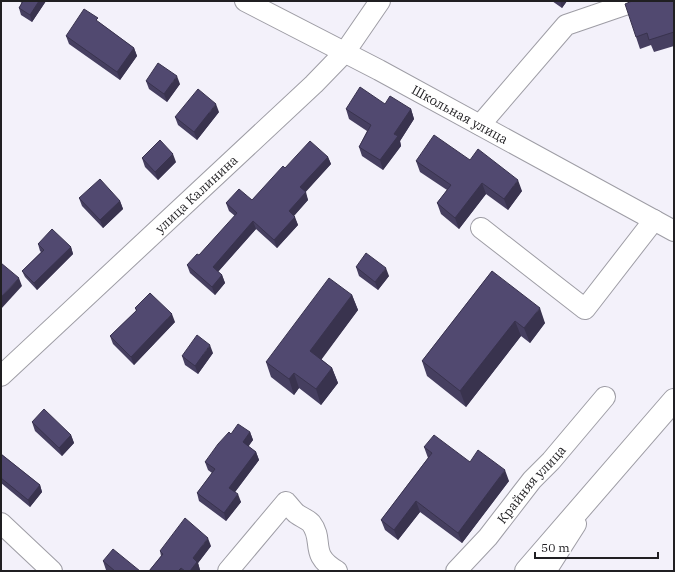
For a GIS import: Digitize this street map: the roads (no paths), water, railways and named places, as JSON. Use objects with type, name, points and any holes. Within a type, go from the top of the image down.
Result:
[{"type":"highway","points":[[526,571],[674,400]]},
{"type":"street","name":"Школьная улица","points":[[244,1],[345,52],[674,231]]},
{"type":"street","name":"улица Калинина","points":[[1,376],[256,138],[345,52],[380,1]]},
{"type":"street","points":[[480,126],[566,25],[636,1]]},
{"type":"street","points":[[481,228],[585,309],[654,220]]},
{"type":"street","name":"Крайняя улица","points":[[456,571],[488,537],[532,480],[551,461],[605,397]]},
{"type":"street","points":[[546,571],[598,489]]},
{"type":"street","points":[[228,571],[286,502],[297,514],[310,522],[316,531],[318,548],[322,560],[337,571]]},
{"type":"street","points":[[1,523],[52,571]]}]
